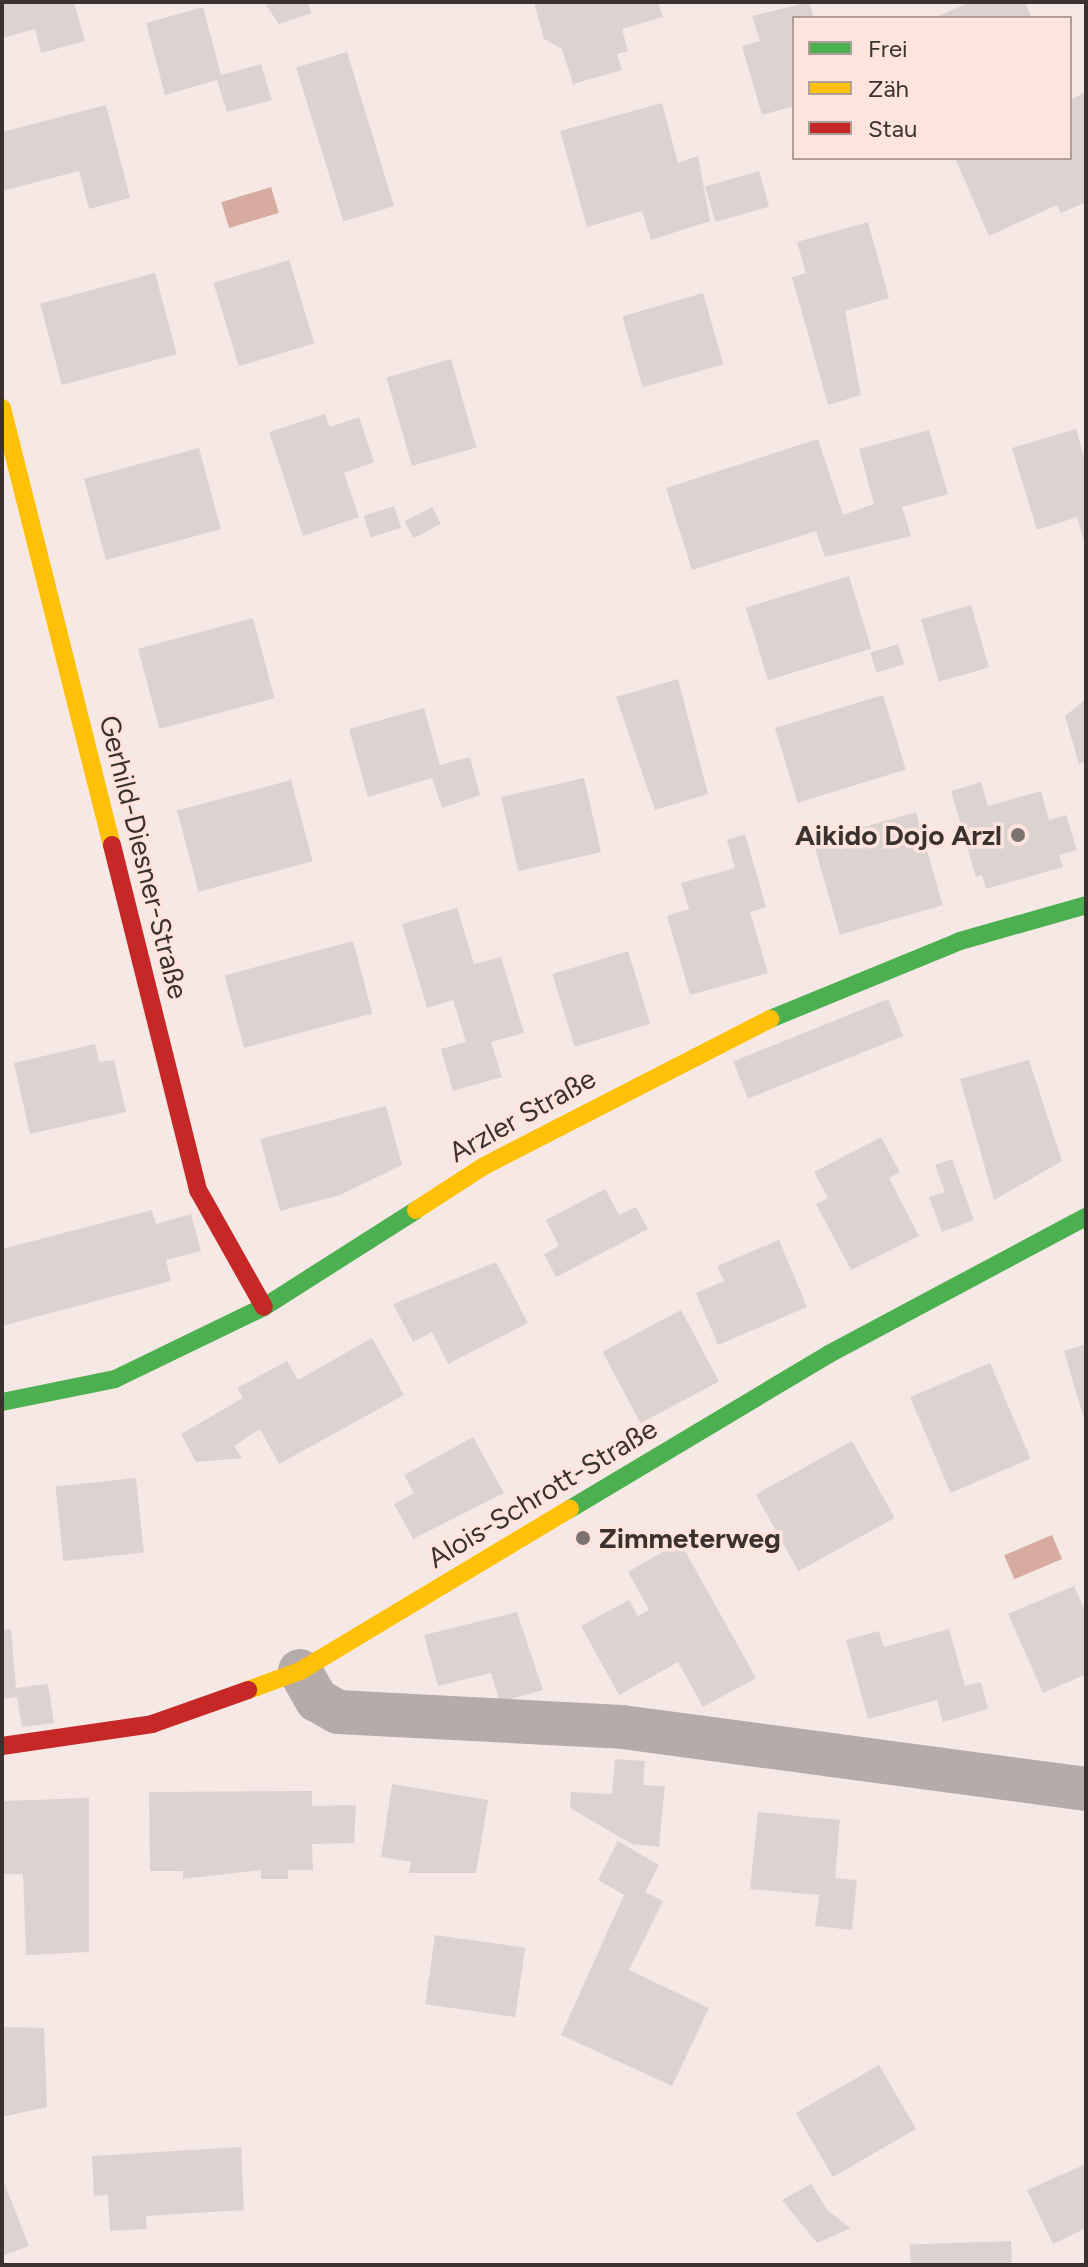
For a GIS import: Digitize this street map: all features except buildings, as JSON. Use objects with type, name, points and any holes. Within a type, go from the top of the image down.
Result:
[{"type":"street","name":"Gerhild-Diesner-Straße","points":[[2,408],[198,1190],[264,1307]]},
{"type":"street","name":"Arzler Straße","points":[[2,1402],[115,1379],[264,1307],[484,1166],[695,1053],[960,941],[1086,905]]},
{"type":"street","name":"Alois-Schrott-Straße","points":[[2,1746],[152,1724],[300,1671],[829,1354],[1086,1217]]},
{"type":"street","points":[[300,1671],[317,1700],[338,1712],[622,1727],[1086,1789]]},
{"type":"shaded area","points":[[271,187],[279,213],[229,228],[221,202]]},
{"type":"shaded area","points":[[1052,1535],[1062,1559],[1014,1579],[1004,1555]]},
{"type":"traffic: fast","points":[[770,1019],[960,941],[1086,905]]},
{"type":"traffic: fast","points":[[2,1402],[115,1379],[264,1307],[416,1210]]},
{"type":"traffic: fast","points":[[570,1509],[829,1354],[1086,1217]]},
{"type":"traffic: slow","points":[[2,408],[112,845]]},
{"type":"traffic: slow","points":[[416,1210],[484,1166],[770,1019]]},
{"type":"traffic: slow","points":[[248,1690],[300,1671],[570,1509]]},
{"type":"traffic: jam","points":[[112,845],[198,1190],[264,1307]]},
{"type":"traffic: jam","points":[[2,1746],[152,1724],[248,1690]]},
{"type":"place","name":"Aikido Dojo Arzl","points":[[1018,835]]},
{"type":"place","name":"Zimmeterweg","points":[[583,1538]]}]
